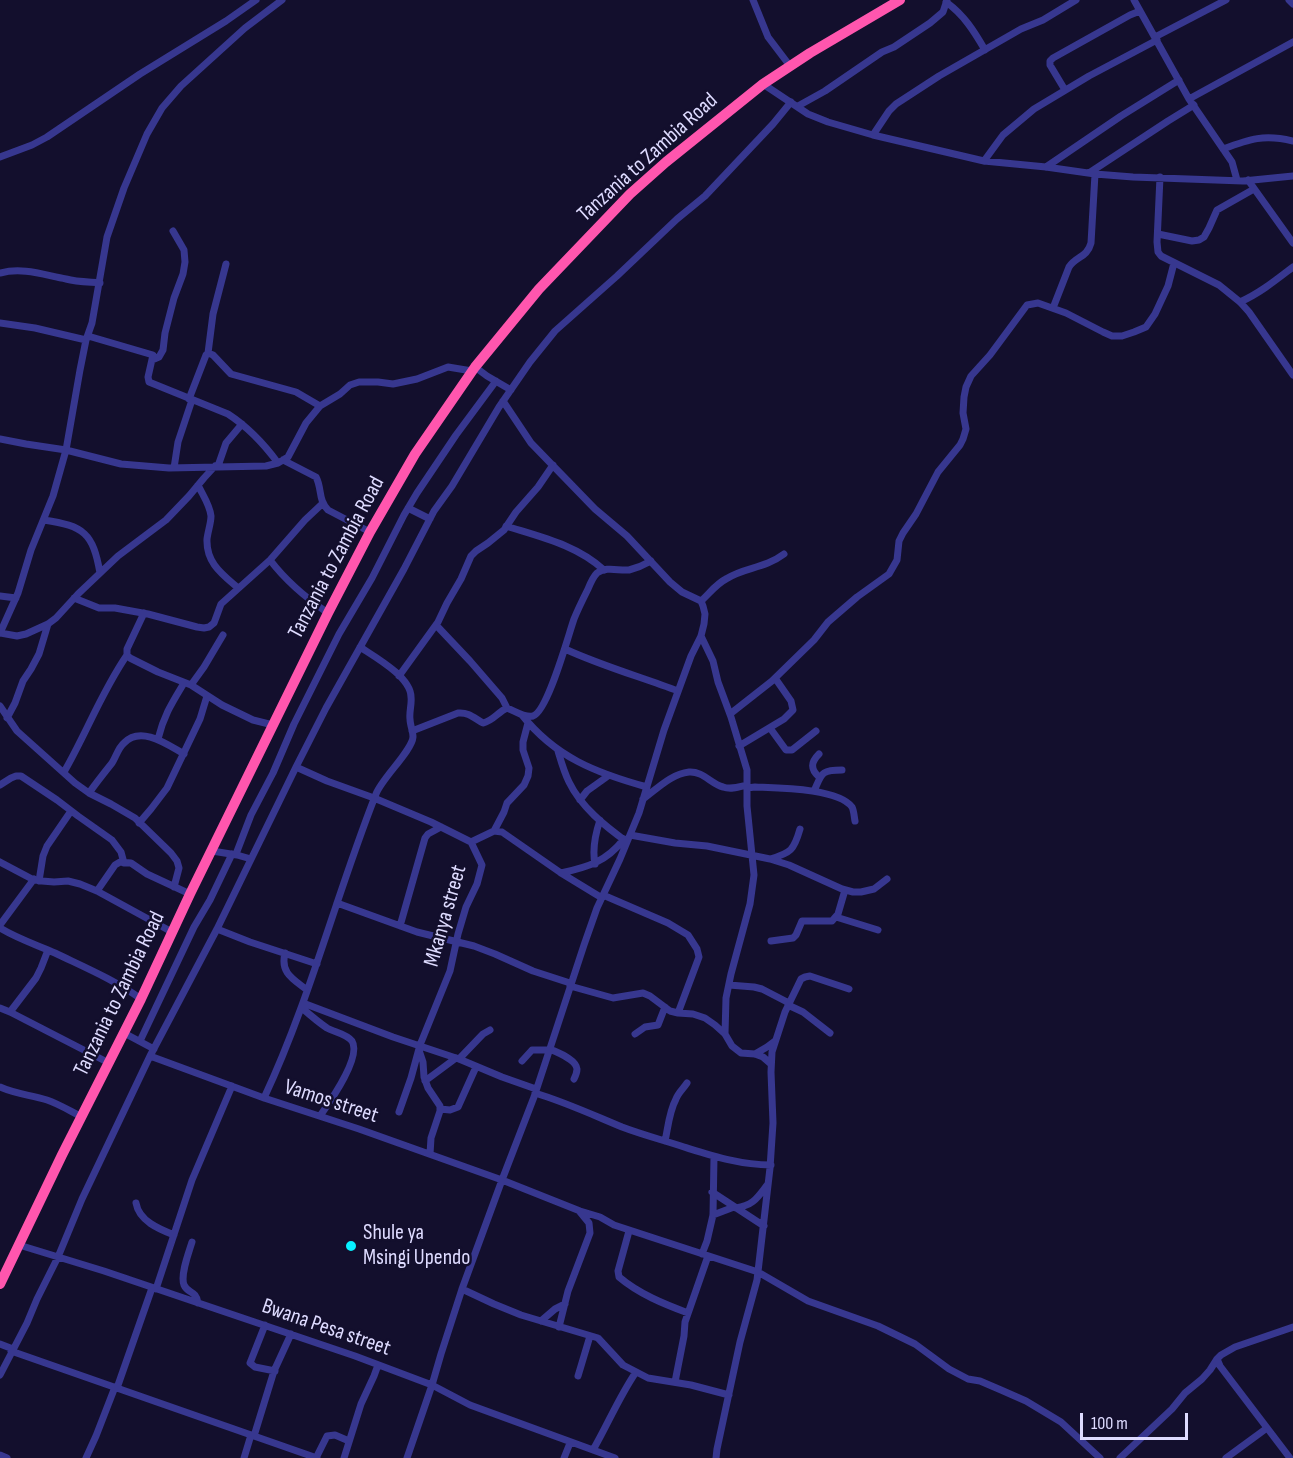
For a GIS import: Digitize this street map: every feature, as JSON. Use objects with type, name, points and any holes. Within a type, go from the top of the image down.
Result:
[{"type":"highway","name":"Tanzania to Zambia Road","points":[[1,1278],[370,532],[415,454],[474,369],[539,289],[630,194],[698,135],[763,84],[900,0]]},
{"type":"street","points":[[0,157],[32,146],[255,0]]},
{"type":"street","points":[[242,424],[226,443],[217,466],[166,519],[118,556],[56,618],[26,634],[17,636],[0,633],[16,597],[31,550],[53,496],[66,450],[100,283],[107,237],[124,188],[147,134],[162,108],[181,86],[245,28],[282,0]]},
{"type":"street","points":[[753,0],[768,37],[790,66]]},
{"type":"street","points":[[873,135],[896,104],[939,76],[1076,0]]},
{"type":"street","points":[[1134,0],[1192,102],[1232,162],[1237,180]]},
{"type":"street","points":[[984,160],[1003,135],[1034,109],[1226,0]]},
{"type":"street","points":[[1289,0],[1293,4]]},
{"type":"street","points":[[0,1375],[27,1323],[82,1199],[152,1052],[217,929],[326,708],[430,519],[503,401],[530,362],[555,331],[705,196],[772,124],[794,104],[825,91],[930,23],[943,12],[947,1],[969,24],[985,50]]},
{"type":"street","points":[[1065,90],[1050,65],[1053,58],[1140,11]]},
{"type":"street","points":[[1092,174],[1192,102],[1293,42]]},
{"type":"street","points":[[1046,166],[1179,80]]},
{"type":"street","points":[[763,84],[808,114],[828,122],[873,135],[984,160],[1133,177],[1248,180],[1293,176]]},
{"type":"street","points":[[1223,149],[1264,137],[1293,141]]},
{"type":"street","points":[[1053,308],[1069,267],[1081,258],[1091,243],[1092,174]]},
{"type":"street","points":[[1160,177],[1158,252],[1161,256],[1218,285],[1240,302],[1293,375]]},
{"type":"street","points":[[1248,180],[1293,243]]},
{"type":"street","points":[[1158,234],[1192,241],[1199,240],[1209,228],[1217,210],[1254,189]]},
{"type":"street","points":[[152,360],[159,357],[163,350],[174,298],[183,274],[184,250],[172,231]]},
{"type":"street","points":[[730,714],[776,678],[814,640],[828,622],[889,574],[897,560],[903,533],[916,514],[938,471],[963,439],[966,429],[963,413],[964,396],[971,376],[990,355],[1027,305],[1038,303],[1066,313],[1112,336],[1122,336],[1146,327],[1168,286],[1174,263]]},
{"type":"street","points":[[174,468],[178,442],[208,353],[213,314],[226,264]]},
{"type":"street","points":[[1240,302],[1253,297],[1293,267]]},
{"type":"street","points":[[0,273],[40,272],[67,280],[100,283]]},
{"type":"street","points":[[0,323],[35,328],[69,338],[87,338],[151,354],[153,356],[149,382],[228,414],[242,424],[280,462],[316,477],[319,482],[322,504],[328,510],[370,532]]},
{"type":"street","points":[[208,353],[231,374],[296,392],[320,406]]},
{"type":"street","points":[[0,438],[66,450],[121,464],[174,468],[266,466],[288,457],[306,423],[320,406],[350,385],[359,382],[393,384],[417,379],[448,367],[474,369],[511,390]]},
{"type":"street","points":[[140,1041],[194,927],[234,854],[294,724],[339,634],[372,578],[408,508],[456,435],[496,381]]},
{"type":"street","points":[[407,1458],[462,1289],[536,1091],[570,984],[602,896],[643,799],[664,730],[691,656],[701,636],[705,614],[701,602],[682,592],[670,582],[627,536],[595,509],[531,443],[503,401]]},
{"type":"street","points":[[399,676],[436,625],[471,556],[495,538],[506,526],[553,465]]},
{"type":"street","points":[[198,485],[211,513],[207,542],[210,560],[238,588]]},
{"type":"street","points":[[74,598],[99,608],[116,608],[204,628],[210,627],[214,623],[221,604],[270,560],[322,504]]},
{"type":"street","points":[[408,508],[430,519]]},
{"type":"street","points":[[44,520],[71,525],[84,532],[92,544],[100,573]]},
{"type":"street","points":[[506,526],[581,552],[604,570]]},
{"type":"street","points":[[701,602],[727,578],[765,565],[784,554]]},
{"type":"street","points":[[270,560],[305,596],[328,613]]},
{"type":"street","points":[[436,625],[502,698],[507,708],[530,717],[542,709],[575,617],[593,578],[604,570],[627,570],[651,561]]},
{"type":"street","points":[[0,596],[16,597]]},
{"type":"street","points":[[64,772],[127,654],[144,613]]},
{"type":"street","points":[[7,718],[23,681],[39,654],[48,624]]},
{"type":"street","points":[[158,739],[162,722],[170,705],[204,667],[223,635]]},
{"type":"street","points":[[701,636],[713,662],[747,770],[747,806],[754,875],[750,904],[726,998],[725,1034]]},
{"type":"street","points":[[264,1098],[302,1005],[374,798],[413,738],[409,687],[387,665],[360,647]]},
{"type":"street","points":[[565,649],[600,665],[678,691]]},
{"type":"street","points":[[127,654],[130,658],[187,684],[222,705],[253,720],[273,725]]},
{"type":"street","points":[[739,746],[790,713],[793,707],[776,678]]},
{"type":"street","points":[[139,823],[167,788],[200,719],[207,696]]},
{"type":"street","points":[[0,707],[17,731],[89,794],[126,812],[171,853],[179,868],[174,887]]},
{"type":"street","points":[[412,731],[465,712],[483,723],[489,722],[507,708]]},
{"type":"street","points":[[520,713],[528,723],[569,758],[582,762],[608,776],[647,787]]},
{"type":"street","points":[[494,831],[507,803],[524,785],[528,776],[529,768],[523,742],[528,723]]},
{"type":"street","points":[[770,728],[786,750],[792,750],[816,731]]},
{"type":"street","points":[[89,794],[122,745],[135,736],[158,739],[184,754]]},
{"type":"street","points":[[558,750],[569,782],[580,800],[600,820],[627,838],[707,846],[770,859],[845,890],[861,892],[874,889],[887,879]]},
{"type":"street","points":[[819,754],[812,764],[814,773],[819,777]]},
{"type":"street","name":"Mkanya street","points":[[296,767],[374,798],[471,842],[482,865],[477,884],[466,907],[450,971],[420,1048],[399,1113]]},
{"type":"street","points":[[814,791],[819,777],[833,770],[842,770]]},
{"type":"street","points":[[643,799],[669,779],[688,772],[698,773],[724,788],[755,787],[814,791],[836,797],[853,808],[855,821]]},
{"type":"street","points":[[0,785],[11,778],[21,776],[112,840],[121,852],[124,862]]},
{"type":"street","points":[[580,800],[586,790],[608,776]]},
{"type":"street","points":[[71,811],[47,846],[37,880],[0,927],[15,937],[48,950],[124,987],[141,999]]},
{"type":"street","points":[[595,864],[594,845],[600,820]]},
{"type":"street","points":[[399,926],[425,838],[441,827]]},
{"type":"street","points":[[770,859],[791,851],[796,844],[800,829]]},
{"type":"street","points":[[471,842],[494,831],[502,832],[561,873],[602,896],[669,923],[688,934],[693,940],[699,957],[678,1013]]},
{"type":"street","points":[[561,873],[595,864],[627,838]]},
{"type":"street","points":[[212,850],[251,859]]},
{"type":"street","points":[[0,861],[37,880],[68,881],[81,884],[172,932]]},
{"type":"street","points":[[97,891],[115,866],[124,862],[190,894]]},
{"type":"street","points":[[771,941],[793,938],[802,921],[832,921],[836,917],[845,890]]},
{"type":"street","points":[[337,903],[417,932],[495,954],[533,971],[613,998],[643,993],[678,1013],[705,1018],[725,1034],[732,1046],[741,1053],[755,1054],[771,1064]]},
{"type":"street","points":[[836,917],[878,930]]},
{"type":"street","points":[[217,929],[317,964]]},
{"type":"street","points":[[48,950],[36,978],[3,1010],[109,1063]]},
{"type":"street","points":[[285,953],[283,966],[291,977],[307,990]]},
{"type":"street","points":[[716,1458],[740,1342],[757,1280],[771,1165],[773,1123],[771,1064],[775,1040],[798,984],[805,976],[849,989]]},
{"type":"street","points":[[729,985],[762,989],[803,1012],[830,1033]]},
{"type":"street","points":[[302,1005],[420,1048],[457,1058],[625,1128],[665,1142],[735,1162],[771,1165]]},
{"type":"street","points":[[302,1005],[312,1017],[352,1041],[353,1046],[344,1081],[320,1116]]},
{"type":"street","points":[[635,1034],[645,1027],[658,1025],[665,1007]]},
{"type":"street","points":[[425,1081],[490,1030]]},
{"type":"street","name":"Vamos street","points":[[124,1033],[140,1041],[152,1052],[232,1086],[430,1154],[600,1217],[629,1231],[758,1272],[808,1301],[878,1326],[915,1344],[949,1369],[968,1379],[980,1381],[1026,1401],[1061,1422],[1100,1458]]},
{"type":"street","points":[[755,1054],[775,1040]]},
{"type":"street","points":[[420,1048],[425,1081],[440,1109],[431,1138],[430,1154]]},
{"type":"street","points":[[522,1061],[532,1050],[550,1049],[572,1060],[577,1069],[574,1079]]},
{"type":"street","points":[[440,1109],[450,1110],[458,1107],[476,1067]]},
{"type":"street","points":[[665,1142],[676,1097],[687,1083]]},
{"type":"street","points":[[86,1458],[154,1289],[192,1180],[232,1086]]},
{"type":"street","points":[[0,1087],[59,1104],[82,1117]]},
{"type":"street","points":[[675,1382],[685,1322],[705,1255],[713,1215],[714,1157]]},
{"type":"street","points":[[713,1215],[750,1205],[769,1184]]},
{"type":"street","points":[[712,1192],[764,1226]]},
{"type":"street","points":[[136,1203],[137,1209],[154,1226],[174,1235]]},
{"type":"street","points":[[559,1327],[575,1269],[583,1255],[590,1233],[588,1222],[580,1211]]},
{"type":"street","points":[[629,1231],[618,1270],[619,1277],[646,1295],[688,1313]]},
{"type":"street","points":[[192,1242],[184,1283],[187,1289],[196,1295],[198,1303]]},
{"type":"street","name":"Bwana Pesa street","points":[[19,1245],[265,1325],[378,1365],[432,1385],[470,1405],[615,1458]]},
{"type":"street","points":[[462,1289],[494,1304],[541,1321],[598,1338],[623,1365],[648,1378],[691,1384],[729,1395]]},
{"type":"street","points":[[541,1321],[564,1304]]},
{"type":"street","points":[[265,1325],[250,1363],[255,1367],[274,1371]]},
{"type":"street","points":[[1120,1458],[1202,1379],[1221,1355],[1235,1347],[1293,1327]]},
{"type":"street","points":[[244,1458],[274,1371],[291,1334]]},
{"type":"street","points":[[578,1377],[590,1336]]},
{"type":"street","points":[[0,1344],[317,1458],[327,1437],[335,1435],[350,1441]]},
{"type":"street","points":[[1217,1359],[1290,1458]]},
{"type":"street","points":[[344,1458],[361,1404],[378,1365]]},
{"type":"street","points":[[593,1450],[636,1372]]},
{"type":"street","points":[[1226,1458],[1267,1428]]},
{"type":"street","points":[[564,1458],[570,1443]]},
{"type":"street","points":[[0,1455],[7,1458]]},
{"type":"place","name":"Shule ya Msingi Upendo","points":[[351,1246]]}]
